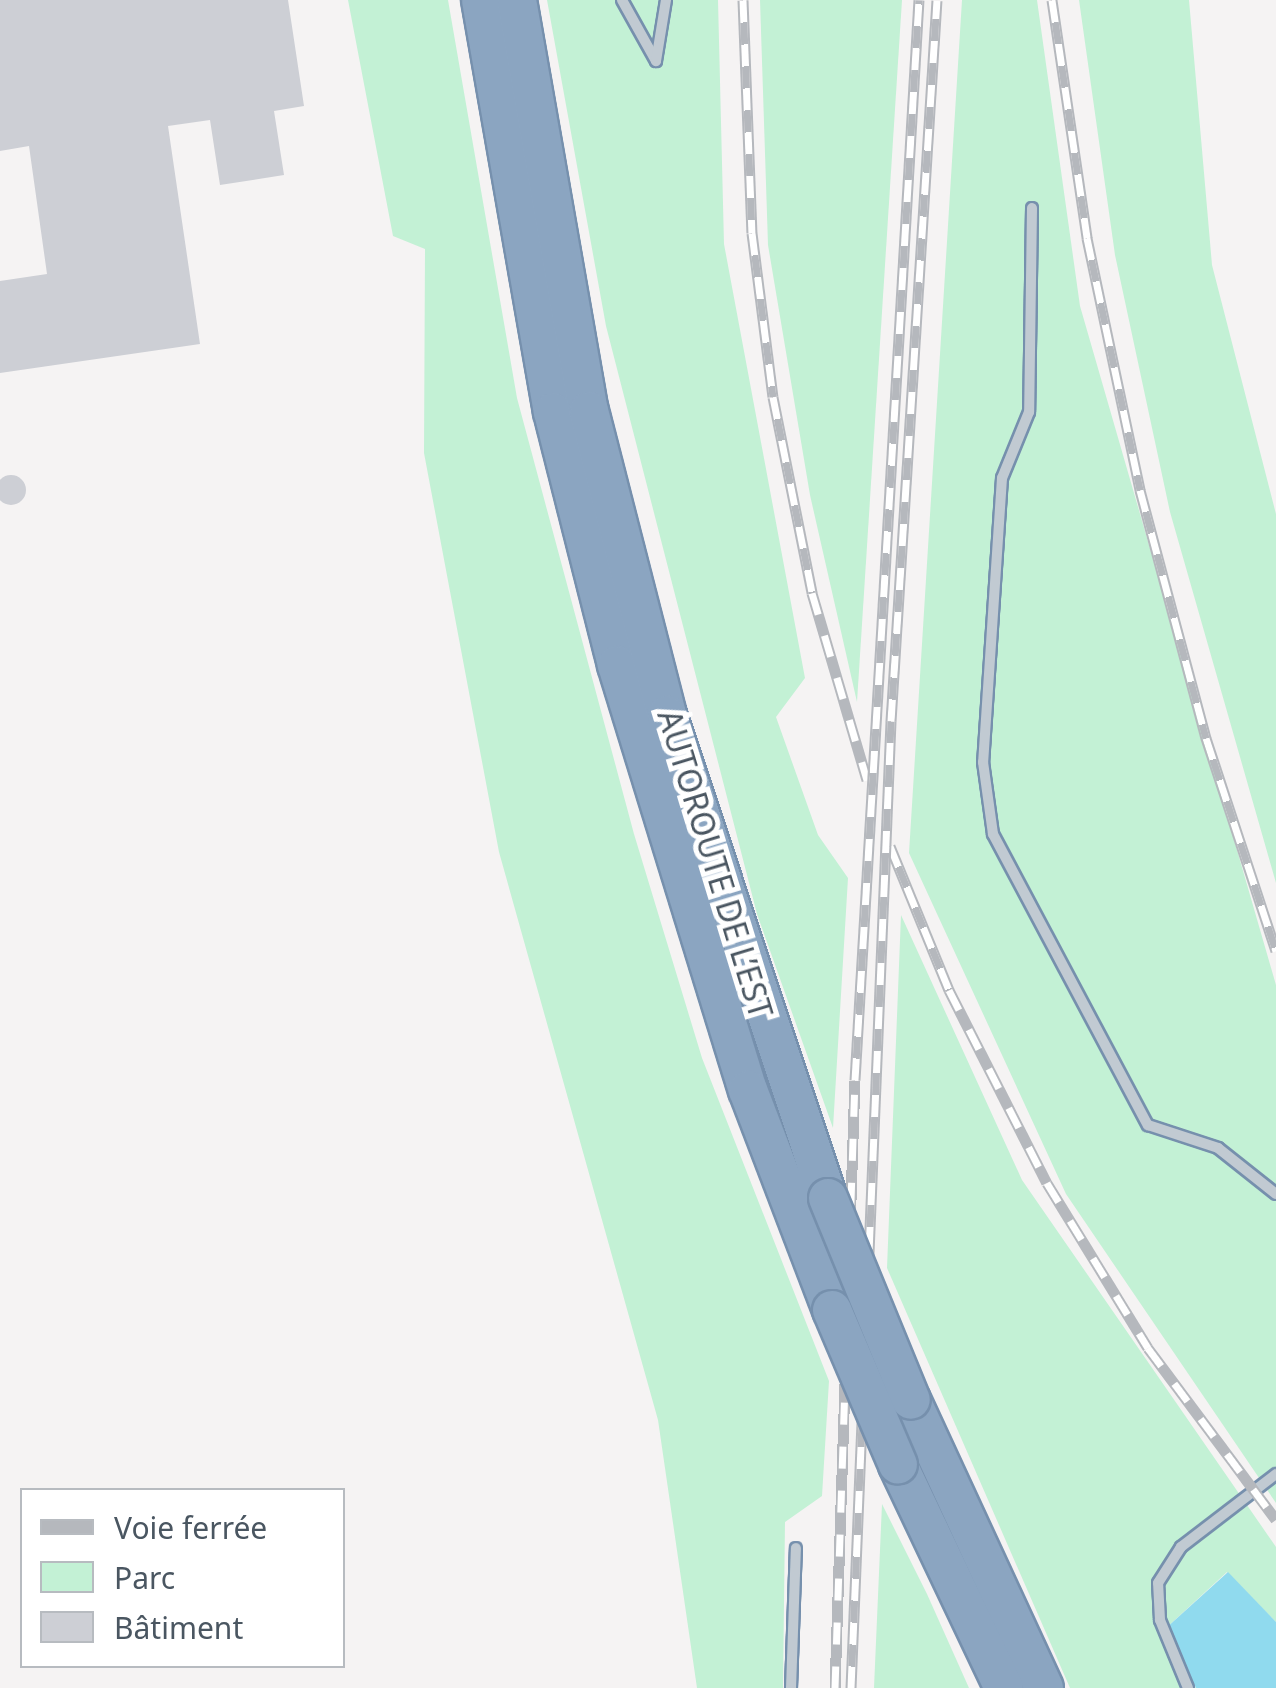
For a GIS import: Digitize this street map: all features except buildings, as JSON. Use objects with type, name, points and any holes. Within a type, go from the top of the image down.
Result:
[{"type":"highway","name":"AUTOROUTE DE L’EST","points":[[480,0],[554,412],[617,664],[735,1052],[832,1310],[898,1464],[1004,1688]]},
{"type":"highway","name":"AUTOROUTE DE L’EST","points":[[517,0],[590,411],[667,715],[828,1198],[911,1400],[1044,1688]]},
{"type":"lane","points":[[622,0],[656,61],[666,0]]},
{"type":"lane","points":[[1032,208],[1029,412],[1002,478],[983,762],[993,834],[1148,1126],[1218,1148],[1276,1194]]},
{"type":"lane","points":[[1188,1688],[1160,1620],[1158,1583],[1181,1547],[1276,1474]]},
{"type":"lane","points":[[791,1688],[796,1548]]},
{"type":"green space","points":[[348,0],[448,0],[517,398],[634,834],[702,1058],[829,1381],[822,1496],[785,1522],[783,1688],[697,1688],[658,1420],[499,852],[424,453],[425,249],[393,236]]},
{"type":"green space","points":[[547,0],[718,0],[724,244],[805,678],[776,717],[818,835],[848,878],[833,1128],[757,914],[606,326]]},
{"type":"green space","points":[[760,0],[902,0],[857,702],[810,495],[768,245]]},
{"type":"green space","points":[[962,0],[1037,0],[1080,306],[1276,985],[1276,1503],[1066,1194],[909,853]]},
{"type":"green space","points":[[1079,0],[1189,0],[1212,265],[1276,514],[1276,883],[1170,512],[1115,255]]},
{"type":"green space","points":[[901,915],[1022,1180],[1276,1547],[1276,1622],[1227,1572],[1165,1629],[1196,1688],[1070,1688],[887,1268]]},
{"type":"green space","points":[[882,1504],[927,1594],[969,1688],[874,1688]]},
{"type":"water","points":[[1228,1572],[1276,1622],[1276,1688],[1196,1688],[1165,1629]]},
{"type":"railway","points":[[743,0],[752,233],[773,397],[812,593],[867,780]]},
{"type":"railway","points":[[835,1688],[855,1080],[919,0]]},
{"type":"railway","points":[[851,1688],[891,721],[937,0]]},
{"type":"railway","points":[[1052,0],[1087,238],[1140,490],[1206,738],[1276,951]]},
{"type":"railway","points":[[890,846],[949,990],[1047,1183],[1148,1348],[1276,1520]]}]
